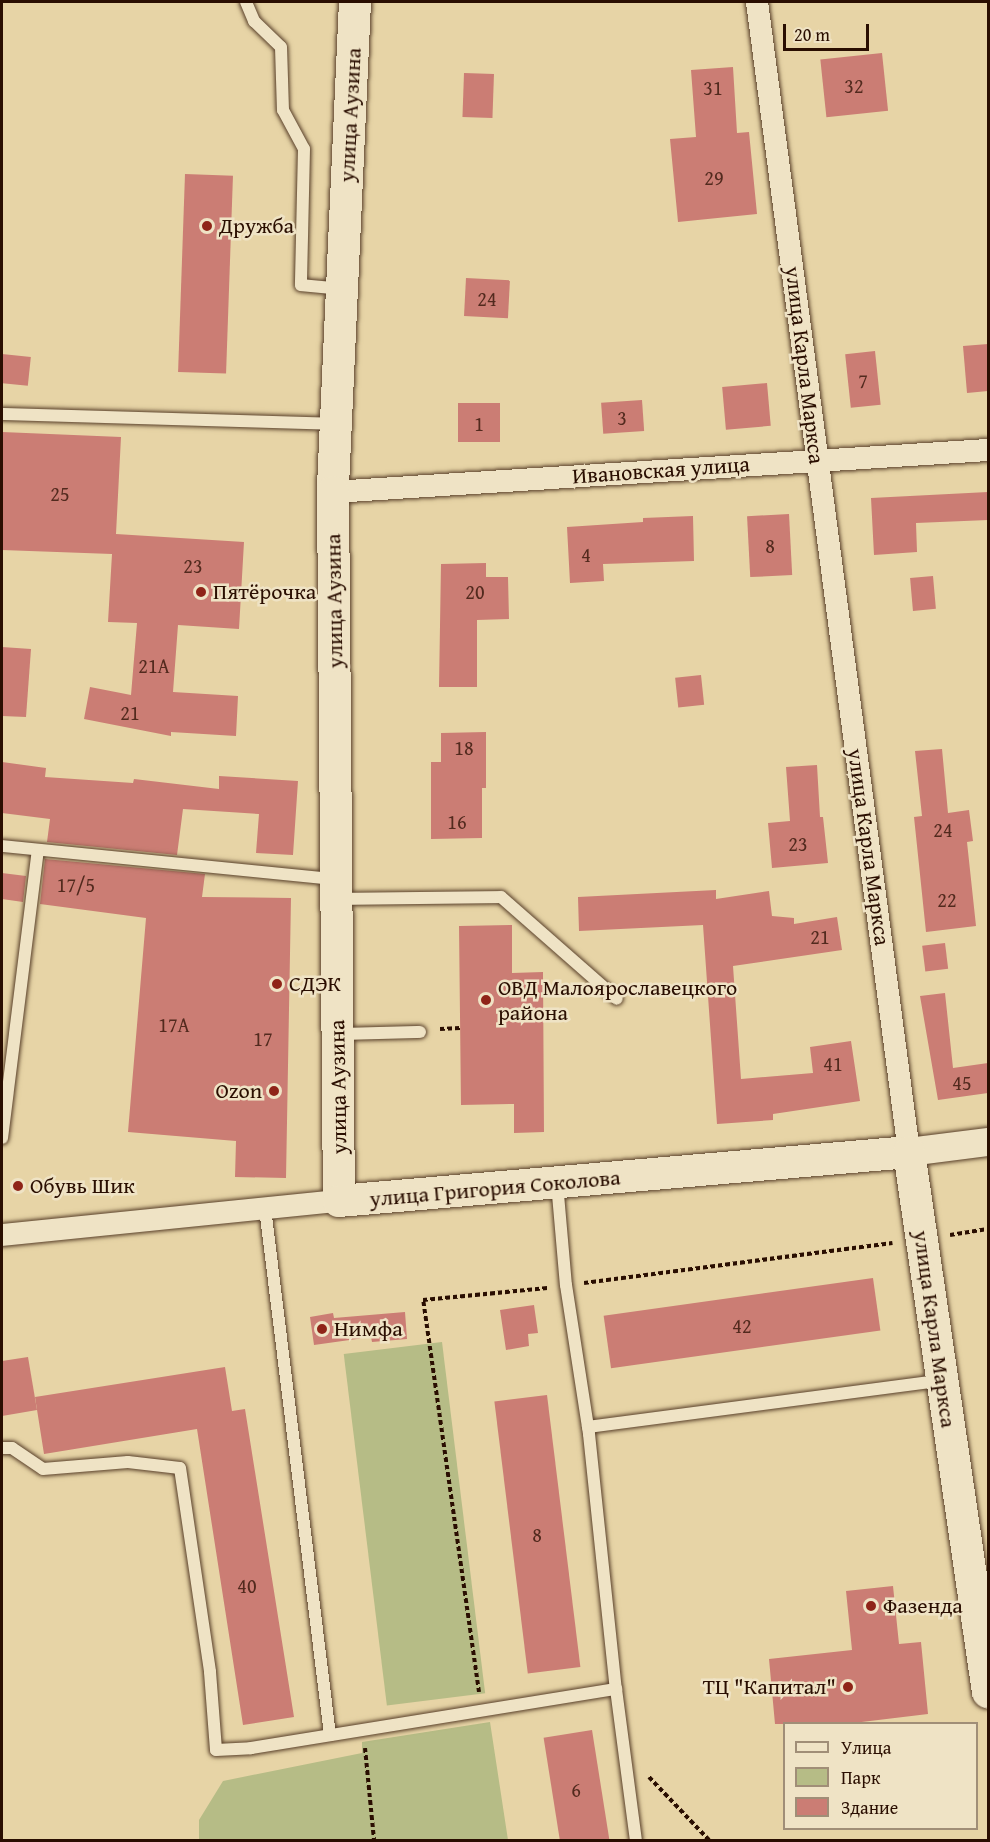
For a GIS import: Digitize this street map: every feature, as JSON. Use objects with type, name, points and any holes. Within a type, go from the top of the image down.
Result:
[{"type":"main road","name":"улица Аузина","points":[[339,1201],[333,492],[355,2]]},
{"type":"main road","name":"улица Григория Соколова","points":[[339,1201],[909,1152]]},
{"type":"main road","name":"улица Карла Маркса","points":[[909,1152],[988,1692]]},
{"type":"street","name":"улица Карла Маркса","points":[[758,2],[909,1152]]},
{"type":"street","name":"Ивановская улица","points":[[333,492],[988,450]]},
{"type":"street","name":"улица Григория Соколова","points":[[909,1152],[988,1142]]},
{"type":"street","name":"улица Григория Соколова","points":[[2,1235],[339,1201]]},
{"type":"lane","points":[[246,2],[254,21],[282,47],[283,110],[304,148],[301,285],[342,289]]},
{"type":"lane","points":[[2,414],[335,424]]},
{"type":"lane","points":[[2,846],[337,889],[501,897],[617,999]]},
{"type":"lane","points":[[2,1138],[38,850]]},
{"type":"lane","points":[[338,1034],[420,1032]]},
{"type":"lane","points":[[556,1182],[566,1285],[588,1427],[616,1689],[636,1840]]},
{"type":"lane","points":[[265,1208],[330,1736]]},
{"type":"lane","points":[[588,1427],[943,1380]]},
{"type":"lane","points":[[2,1448],[12,1448],[43,1468],[129,1462],[180,1468],[210,1672],[216,1750],[251,1748],[330,1736],[616,1689]]},
{"type":"path","points":[[438,1029],[460,1028]]},
{"type":"path","points":[[948,1235],[988,1229]]},
{"type":"path","points":[[482,1711],[423,1300],[566,1285],[893,1243]]},
{"type":"path","points":[[363,1730],[374,1840]]},
{"type":"path","points":[[624,1751],[709,1840]]},
{"type":"green space","points":[[442,1342],[485,1693],[387,1705],[344,1354]]},
{"type":"green space","points":[[490,1722],[508,1840],[199,1840],[199,1820],[223,1781],[362,1753],[362,1742]]},
{"type":"building","points":[[882,53],[888,111],[826,117],[820,59]]},
{"type":"building","points":[[733,67],[737,133],[749,132],[757,214],[678,222],[670,139],[696,137],[691,70]]},
{"type":"building","points":[[464,73],[494,74],[492,118],[462,117]]},
{"type":"building","name":"Дружба","points":[[185,174],[233,176],[226,374],[178,372]]},
{"type":"building","points":[[466,278],[510,280],[508,318],[464,316]]},
{"type":"building","points":[[988,344],[988,391],[967,393],[963,346]]},
{"type":"building","points":[[875,351],[881,405],[851,408],[845,354]]},
{"type":"building","points":[[2,354],[31,357],[28,386],[2,383]]},
{"type":"building","points":[[767,383],[771,426],[726,430],[722,387]]},
{"type":"building","points":[[642,400],[644,431],[603,434],[601,403]]},
{"type":"building","points":[[458,403],[500,403],[500,442],[458,442]]},
{"type":"building","points":[[2,432],[121,437],[116,534],[244,542],[239,629],[178,625],[173,692],[238,696],[236,736],[171,732],[171,736],[84,719],[90,687],[131,695],[137,623],[108,622],[112,554],[2,550]]},
{"type":"building","points":[[988,492],[988,520],[916,523],[917,552],[874,555],[871,498]]},
{"type":"building","points":[[789,514],[792,575],[750,577],[747,516]]},
{"type":"building","points":[[693,516],[694,561],[603,564],[604,581],[570,583],[567,527],[643,522],[643,518]]},
{"type":"building","points":[[486,563],[486,577],[508,577],[509,619],[477,620],[477,687],[439,687],[441,564]]},
{"type":"building","points":[[933,576],[936,609],[913,611],[910,578]]},
{"type":"building","points":[[2,647],[31,649],[26,717],[2,716]]},
{"type":"building","points":[[701,675],[704,705],[678,708],[675,678]]},
{"type":"building","points":[[486,732],[486,788],[482,788],[482,838],[431,839],[431,762],[441,762],[441,733]]},
{"type":"building","points":[[942,749],[948,813],[969,810],[973,841],[967,842],[976,926],[926,932],[914,817],[922,816],[915,751]]},
{"type":"building","points":[[2,762],[46,768],[45,777],[133,783],[134,779],[219,789],[219,776],[298,781],[293,855],[256,853],[259,814],[183,809],[177,855],[47,842],[50,819],[2,813]]},
{"type":"building","points":[[817,765],[820,817],[823,817],[828,863],[772,868],[768,823],[790,821],[786,767]]},
{"type":"building","points":[[45,859],[205,874],[202,897],[291,898],[286,1178],[235,1177],[236,1141],[128,1132],[146,918],[40,904]]},
{"type":"building","points":[[2,873],[26,876],[23,902],[2,899]]},
{"type":"building","points":[[716,890],[716,899],[769,891],[772,916],[794,918],[794,924],[837,917],[842,950],[733,966],[741,1079],[813,1073],[810,1047],[851,1041],[860,1101],[773,1114],[773,1120],[717,1124],[703,925],[579,931],[578,897]]},
{"type":"building","name":"ОВД Малоярославецкого района","points":[[512,925],[512,973],[543,972],[544,1132],[514,1133],[514,1104],[461,1105],[459,926]]},
{"type":"building","points":[[945,943],[948,969],[925,972],[922,946]]},
{"type":"building","points":[[945,993],[953,1068],[988,1063],[988,1093],[938,1100],[920,996]]},
{"type":"building","points":[[873,1278],[880,1330],[611,1368],[604,1316]]},
{"type":"building","points":[[534,1305],[538,1333],[528,1334],[529,1346],[506,1350],[500,1310]]},
{"type":"building","points":[[405,1312],[407,1339],[372,1342],[371,1337],[314,1345],[310,1317],[333,1313],[334,1318]]},
{"type":"building","points":[[28,1357],[37,1410],[2,1416],[2,1361]]},
{"type":"building","points":[[225,1367],[232,1411],[245,1409],[294,1717],[243,1725],[197,1429],[44,1454],[35,1397]]},
{"type":"building","points":[[547,1395],[580,1667],[528,1673],[494,1401]]},
{"type":"building","name":"ТЦ \"Капитал\"","points":[[893,1586],[899,1644],[921,1642],[928,1714],[862,1722],[783,1722],[783,1724],[775,1724],[769,1659],[852,1650],[846,1591]]},
{"type":"building","points":[[592,1730],[609,1840],[560,1840],[544,1738]]},
{"type":"place","name":"Дружба","points":[[207,226]]},
{"type":"place","name":"Пятёрочка","points":[[201,592]]},
{"type":"place","name":"СДЭК","points":[[277,984]]},
{"type":"place","name":"ОВД Малоярославецкого района","points":[[486,1000]]},
{"type":"place","name":"Ozon","points":[[274,1091]]},
{"type":"place","name":"Обувь Шик","points":[[18,1186]]},
{"type":"place","name":"Нимфа","points":[[322,1329]]},
{"type":"place","name":"Фазенда","points":[[871,1606]]},
{"type":"place","name":"ТЦ \"Капитал\"","points":[[848,1687]]}]
